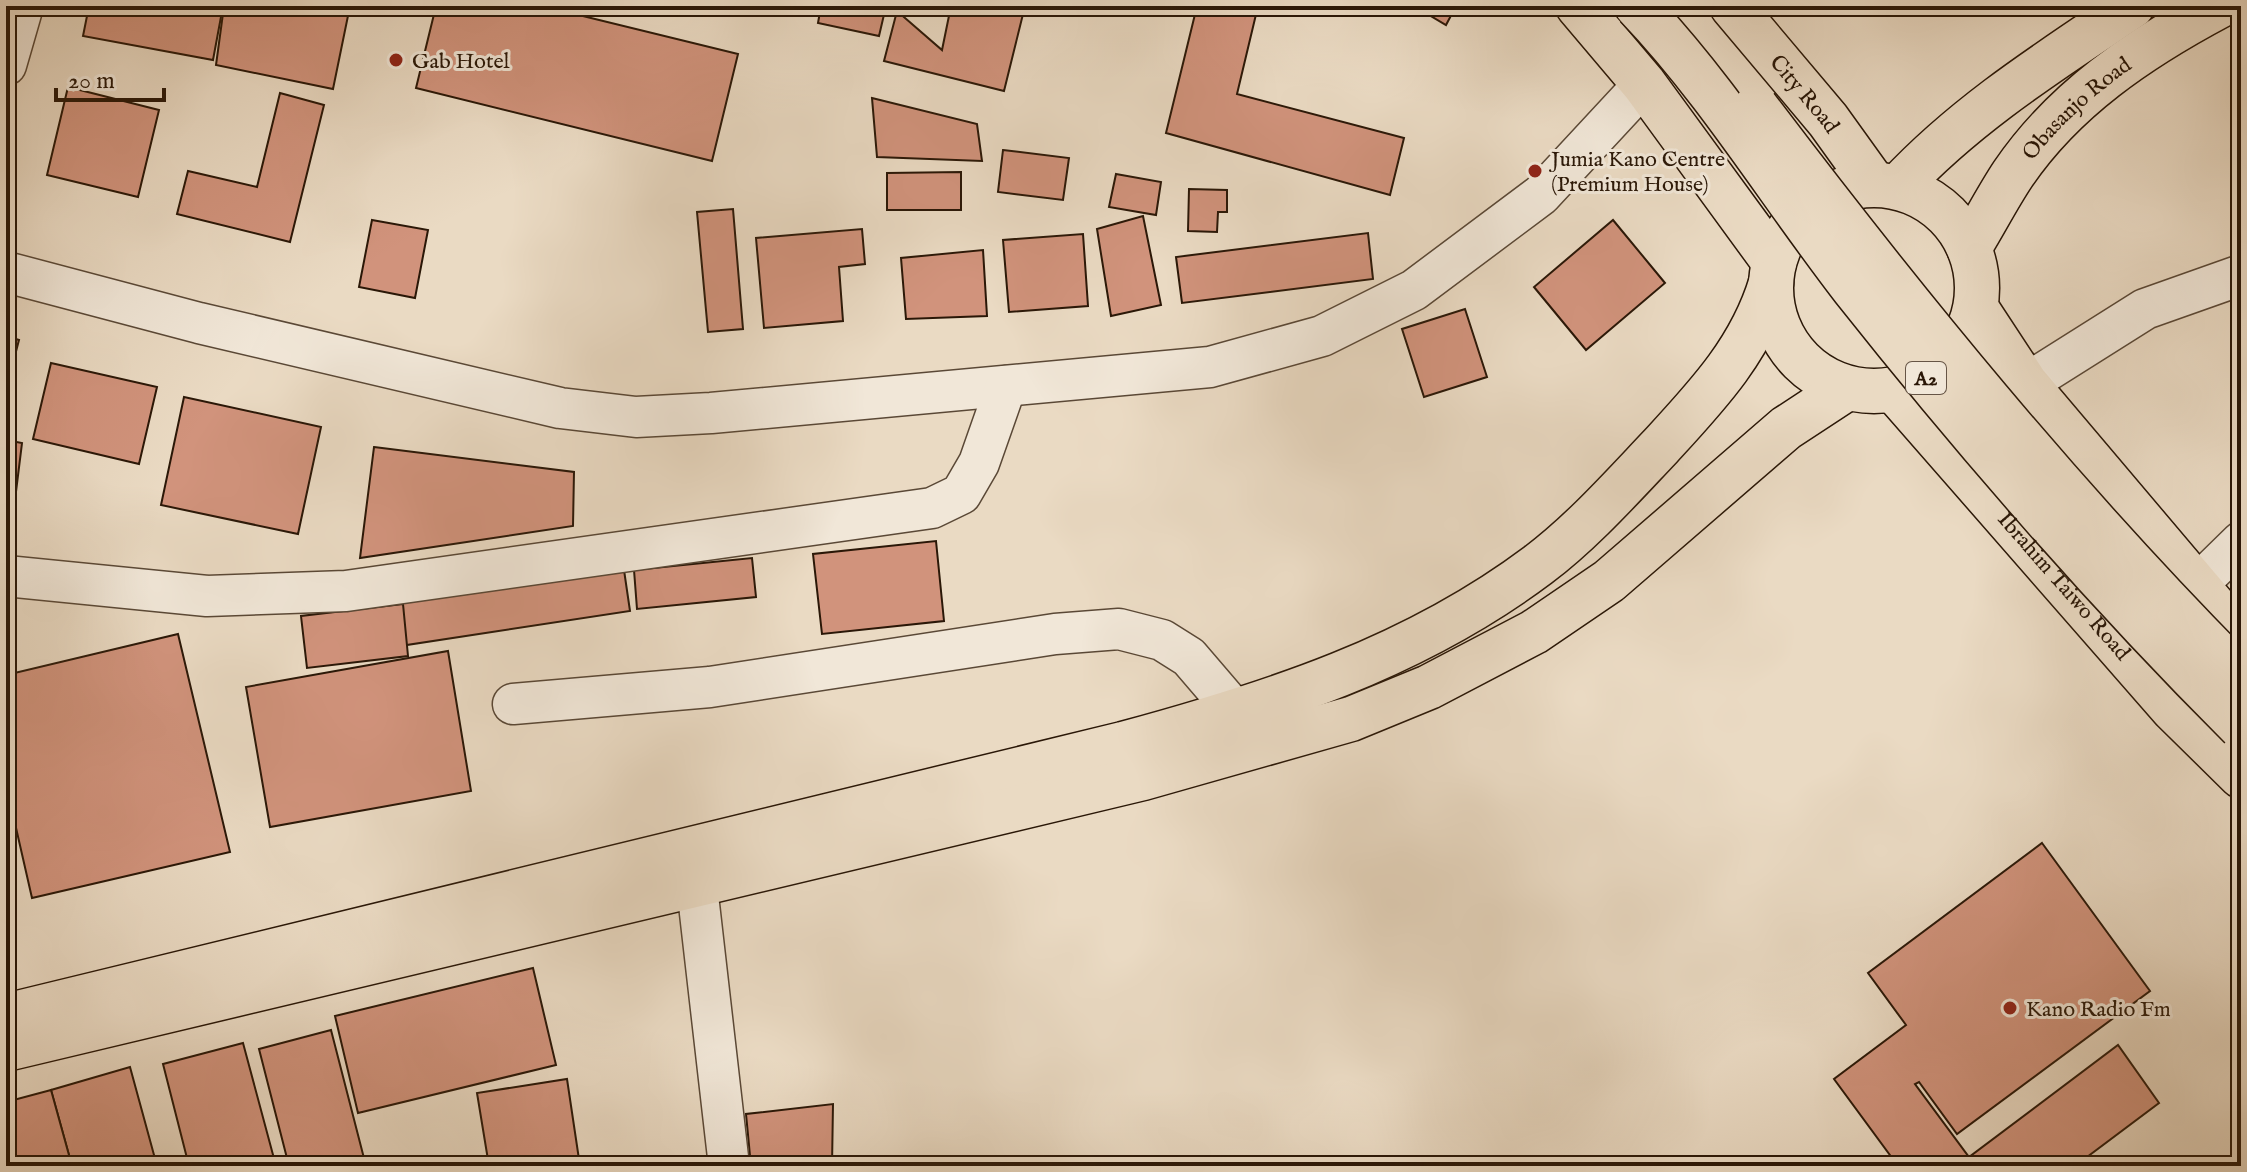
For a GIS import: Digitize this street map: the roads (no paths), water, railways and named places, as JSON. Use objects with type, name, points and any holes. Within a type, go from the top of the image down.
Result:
[{"type":"main road","points":[[6,1049],[696,866],[1237,713],[1354,671],[1452,623],[1540,564],[1630,478],[1699,405],[1741,352],[1760,319],[1773,273],[1788,231],[1811,206],[1841,190],[1886,186],[1928,200],[1952,220],[1969,248],[1977,277],[1976,308],[1965,337],[1948,361],[1924,379],[1895,391],[1847,388],[1821,377],[1799,360],[1783,338],[1773,311],[1773,273],[1644,84],[1578,6]]},
{"type":"main road","name":"A2","points":[[1637,6],[1674,45],[1853,287],[2039,515],[2241,727]]},
{"type":"main road","name":"A2","points":[[1678,6],[1970,379],[2189,625],[2241,677]]},
{"type":"main road","name":"City Road","points":[[1732,6],[1886,186]]},
{"type":"main road","name":"Obasanjo Road","points":[[1886,186],[1973,117],[2132,6]]},
{"type":"main road","name":"Obasanjo Road","points":[[1969,248],[2013,174],[2049,129],[2107,74],[2219,6]]},
{"type":"main road","points":[[1976,308],[2026,384],[2241,638]]},
{"type":"main road","points":[[6,1016],[1253,749],[1351,719],[1429,687],[1534,632],[1609,581],[1786,428],[1847,388]]},
{"type":"main road","name":"Ibrahim Taiwo Road","points":[[1895,391],[2173,709],[2241,776]]},
{"type":"street","points":[[6,65],[23,6]]},
{"type":"street","points":[[6,272],[199,323],[560,408],[636,417],[711,413],[1210,367],[1322,336],[1414,290],[1541,195],[1644,84]]},
{"type":"street","points":[[2026,384],[2145,309],[2241,275]]},
{"type":"street","points":[[6,576],[207,596],[346,591],[932,508],[961,494],[979,463],[1006,386]]},
{"type":"street","points":[[2196,586],[2241,542]]},
{"type":"street","points":[[513,704],[710,687],[1055,634],[1119,629],[1162,640],[1189,657],[1237,713]]},
{"type":"street","points":[[696,866],[729,1166]]},
{"type":"place","name":"Gab Hotel","points":[[396,60]]},
{"type":"place","name":"Jumia Kano Centre (Premium House)","points":[[1535,171]]},
{"type":"place","name":"Kano Radio Fm","points":[[2010,1008]]}]
